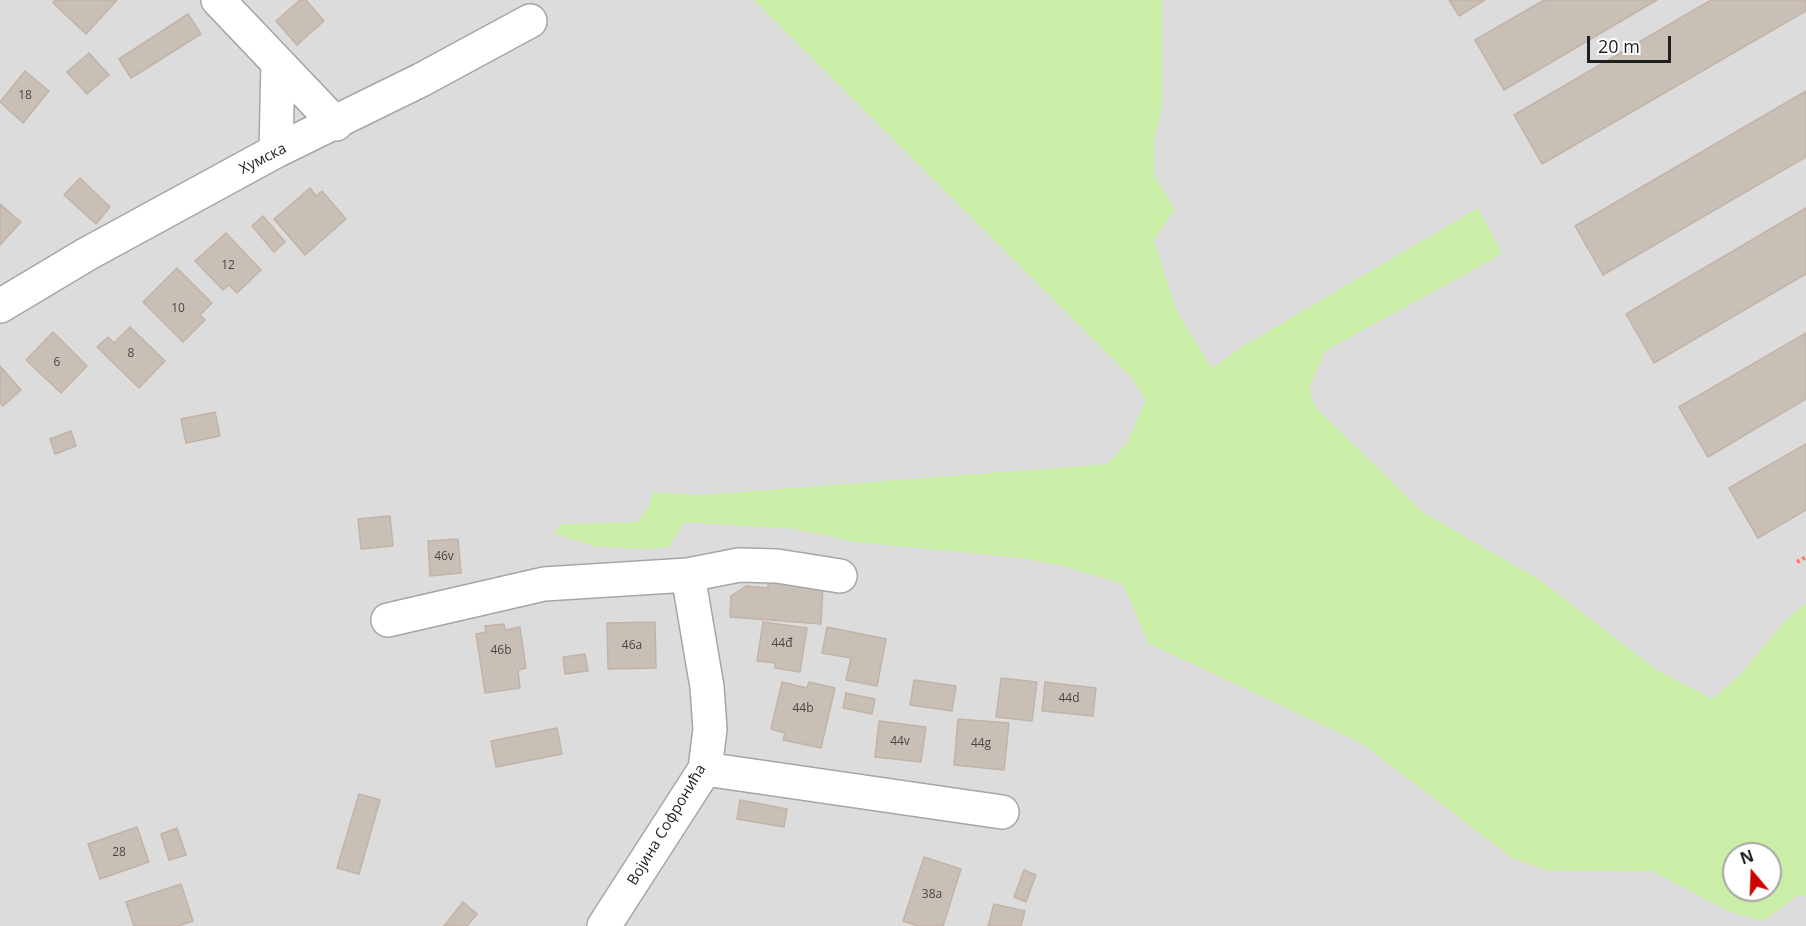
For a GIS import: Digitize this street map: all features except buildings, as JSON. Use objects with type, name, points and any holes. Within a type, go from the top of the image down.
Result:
[{"type":"street","points":[[218,0],[336,124]]},
{"type":"street","name":"Хумска","points":[[0,306],[87,254],[276,151],[336,124],[530,21]]},
{"type":"street","points":[[276,151],[278,63]]},
{"type":"street","points":[[388,620],[544,584],[688,575],[739,565],[756,564],[840,576]]},
{"type":"street","name":"Војина Софронића","points":[[604,926],[705,769],[710,729],[707,687],[688,575]]},
{"type":"street","points":[[705,769],[1002,812]]},
{"type":"path","points":[[1797,562],[1806,557]]},
{"type":"shaded area","points":[[0,0],[1806,0],[1806,926],[0,926]]},
{"type":"green space","points":[[754,0],[1162,0],[1162,108],[1154,139],[1154,175],[1175,209],[1154,240],[1176,310],[1212,368],[1248,343],[1478,208],[1502,254],[1325,351],[1309,388],[1315,407],[1424,513],[1540,580],[1655,669],[1712,699],[1741,674],[1785,621],[1806,603],[1806,897],[1798,895],[1764,921],[1730,912],[1652,871],[1546,870],[1512,858],[1361,743],[1148,643],[1123,584],[1063,566],[1022,558],[857,542],[795,529],[684,522],[669,547],[641,549],[594,546],[554,533],[561,524],[637,522],[648,508],[653,492],[701,495],[1107,464],[1127,443],[1145,401],[1133,379]]}]
